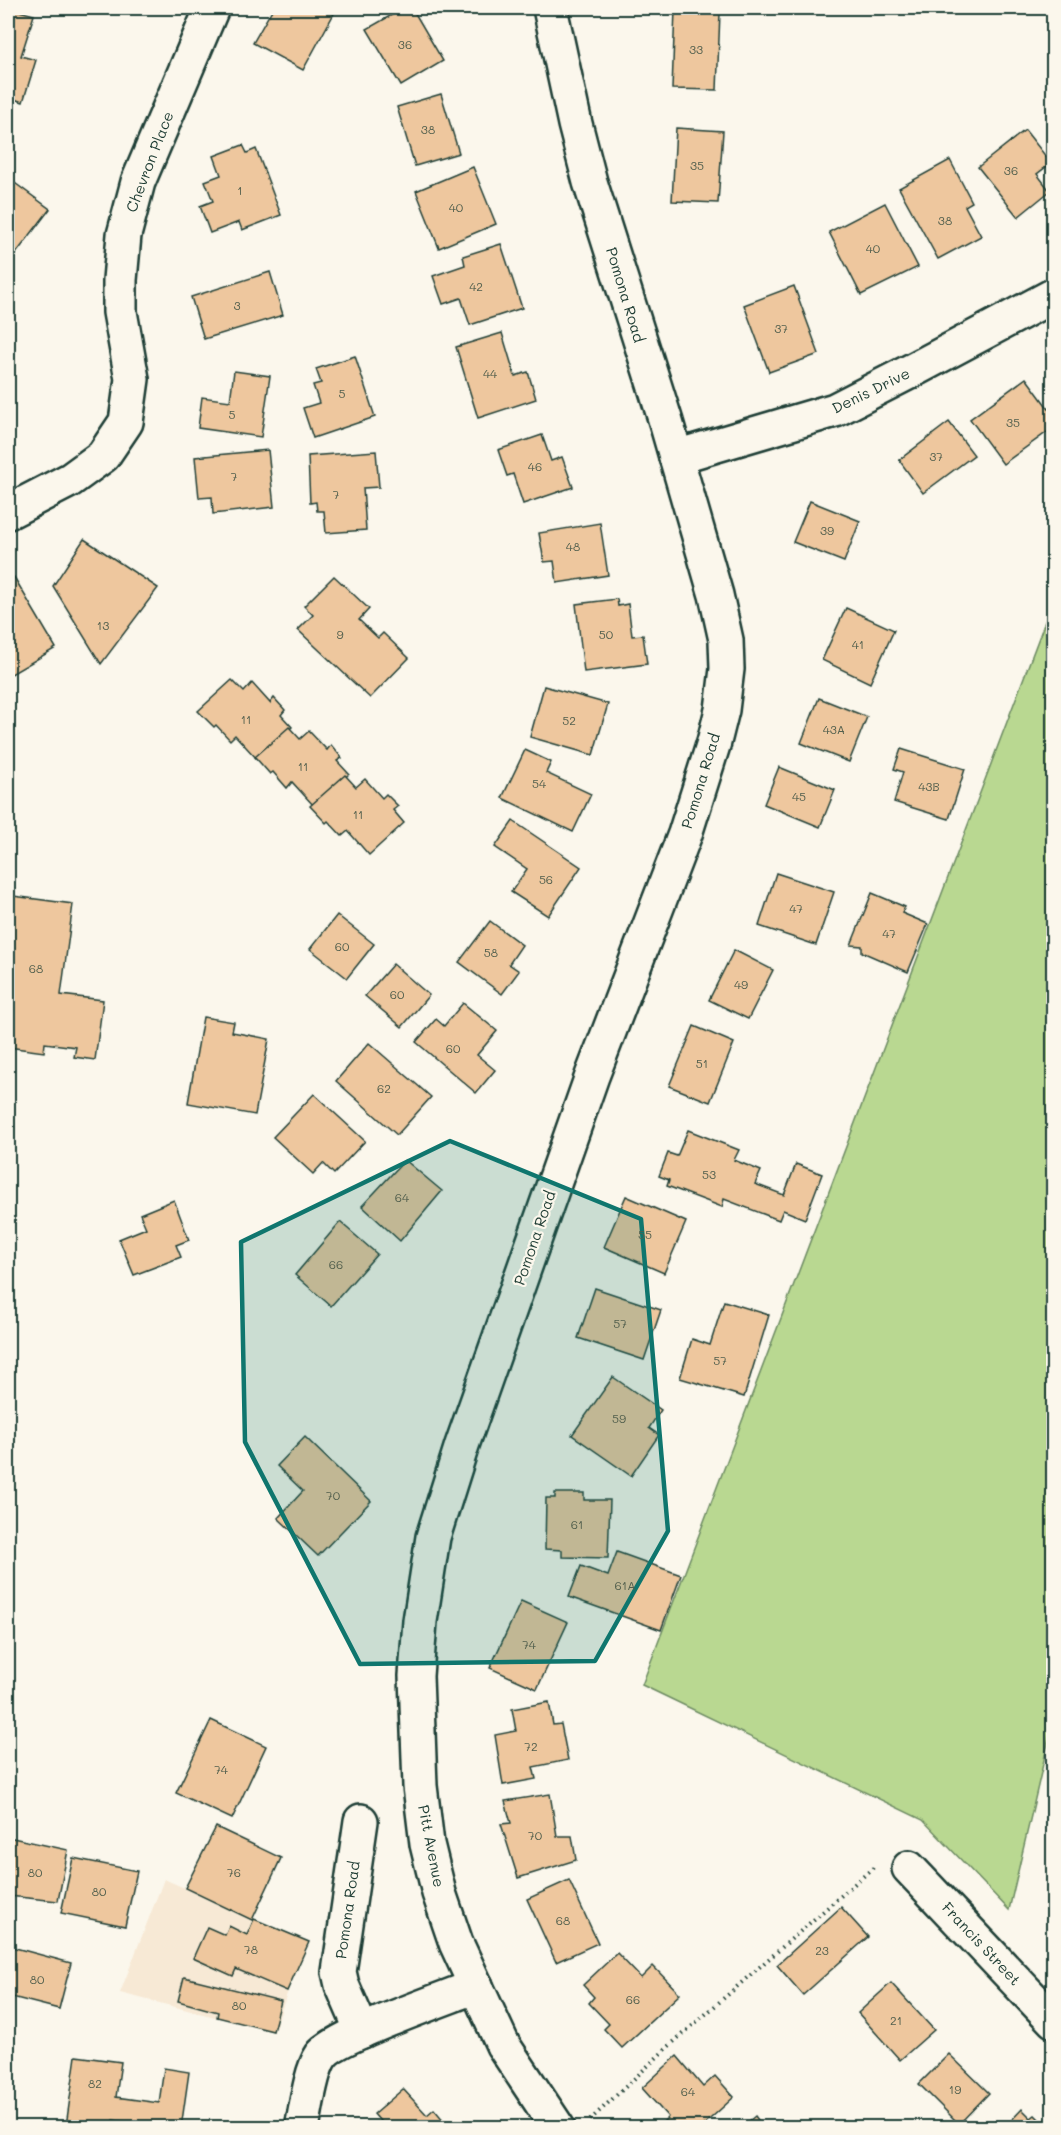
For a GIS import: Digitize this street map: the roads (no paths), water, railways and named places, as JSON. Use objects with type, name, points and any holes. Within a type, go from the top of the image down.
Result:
[{"type":"street","name":"Chevron Place","points":[[8,512],[70,480],[103,456],[126,422],[132,379],[120,312],[124,235],[138,182],[212,8]]},
{"type":"street","name":"Pomona Road","points":[[433,1537],[462,1445],[589,1084],[685,834],[714,742],[722,710],[727,669],[726,640],[716,595],[676,457],[590,182],[550,8]]},
{"type":"street","name":"Denis Drive","points":[[676,457],[835,410],[1053,295]]},
{"type":"street","name":"Pitt Avenue","points":[[433,1537],[420,1621],[416,1676],[420,1786],[427,1844],[439,1893],[456,1943],[503,2045],[558,2127]]},
{"type":"street","name":"Pomona Road","points":[[361,1821],[339,1972],[362,2031]]},
{"type":"street","name":"Francis Street","points":[[909,1868],[1053,2021]]},
{"type":"street","points":[[302,2127],[321,2055],[336,2043],[362,2031],[476,1986]]}]
